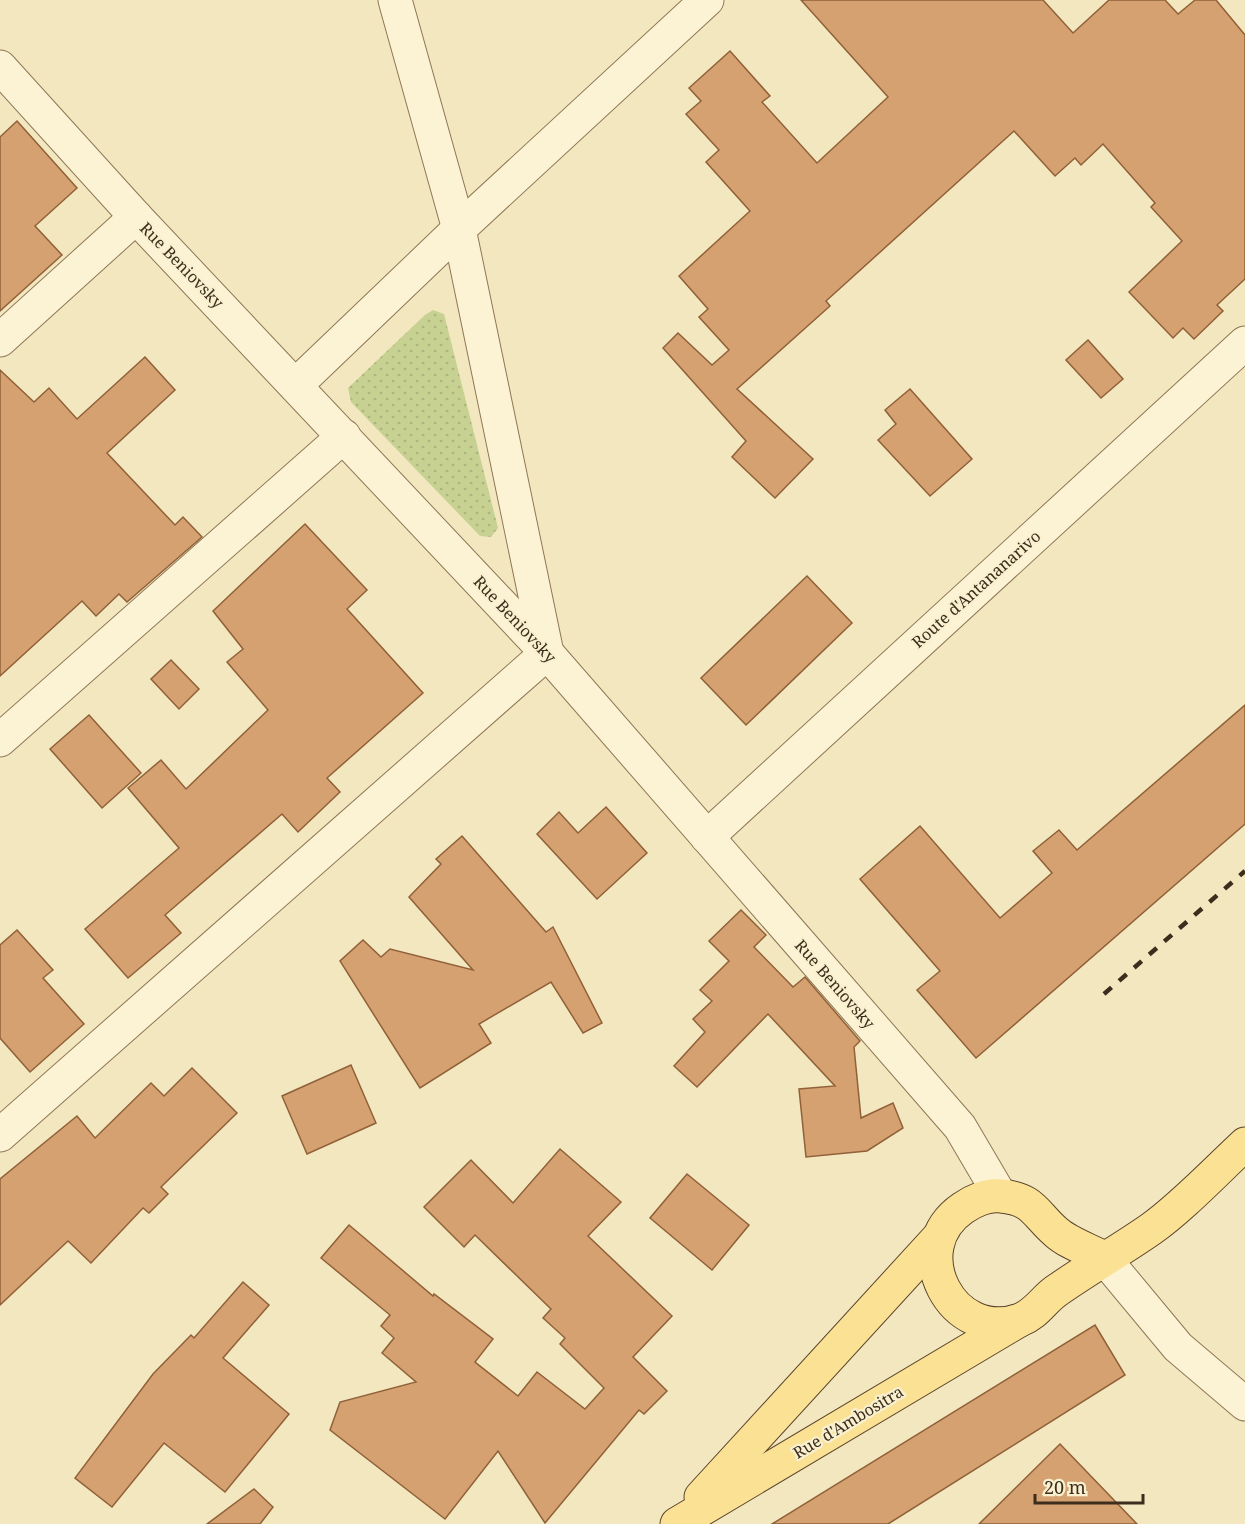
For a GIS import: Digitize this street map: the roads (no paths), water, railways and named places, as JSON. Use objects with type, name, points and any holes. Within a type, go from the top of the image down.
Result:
[{"type":"main road","points":[[1104,1258],[1056,1233],[1034,1206],[1000,1196],[975,1200],[953,1215],[939,1237],[935,1266],[944,1293],[964,1314],[991,1323],[1019,1320],[1039,1309],[1054,1292],[1152,1228],[1245,1144]]},
{"type":"main road","points":[[1054,1292],[1062,1262],[1056,1233]]},
{"type":"main road","name":"Rue d'Ambositra","points":[[677,1524],[939,1237]]},
{"type":"main road","name":"Rue d'Ambositra","points":[[677,1524],[1019,1320]]},
{"type":"street","points":[[0,1135],[547,653],[459,229],[395,0]]},
{"type":"street","points":[[296,385],[459,229],[707,0]]},
{"type":"street","name":"Rue Beniovsky","points":[[4,81],[296,385],[547,653],[960,1127],[1000,1196]]},
{"type":"street","points":[[0,340],[136,218]]},
{"type":"street","name":"Route d'Antananarivo","points":[[707,837],[1245,343]]},
{"type":"street","points":[[0,740],[344,436]]},
{"type":"street","points":[[1104,1258],[1178,1347],[1245,1404]]},
{"type":"railway","points":[[1104,994],[1245,871]]}]
